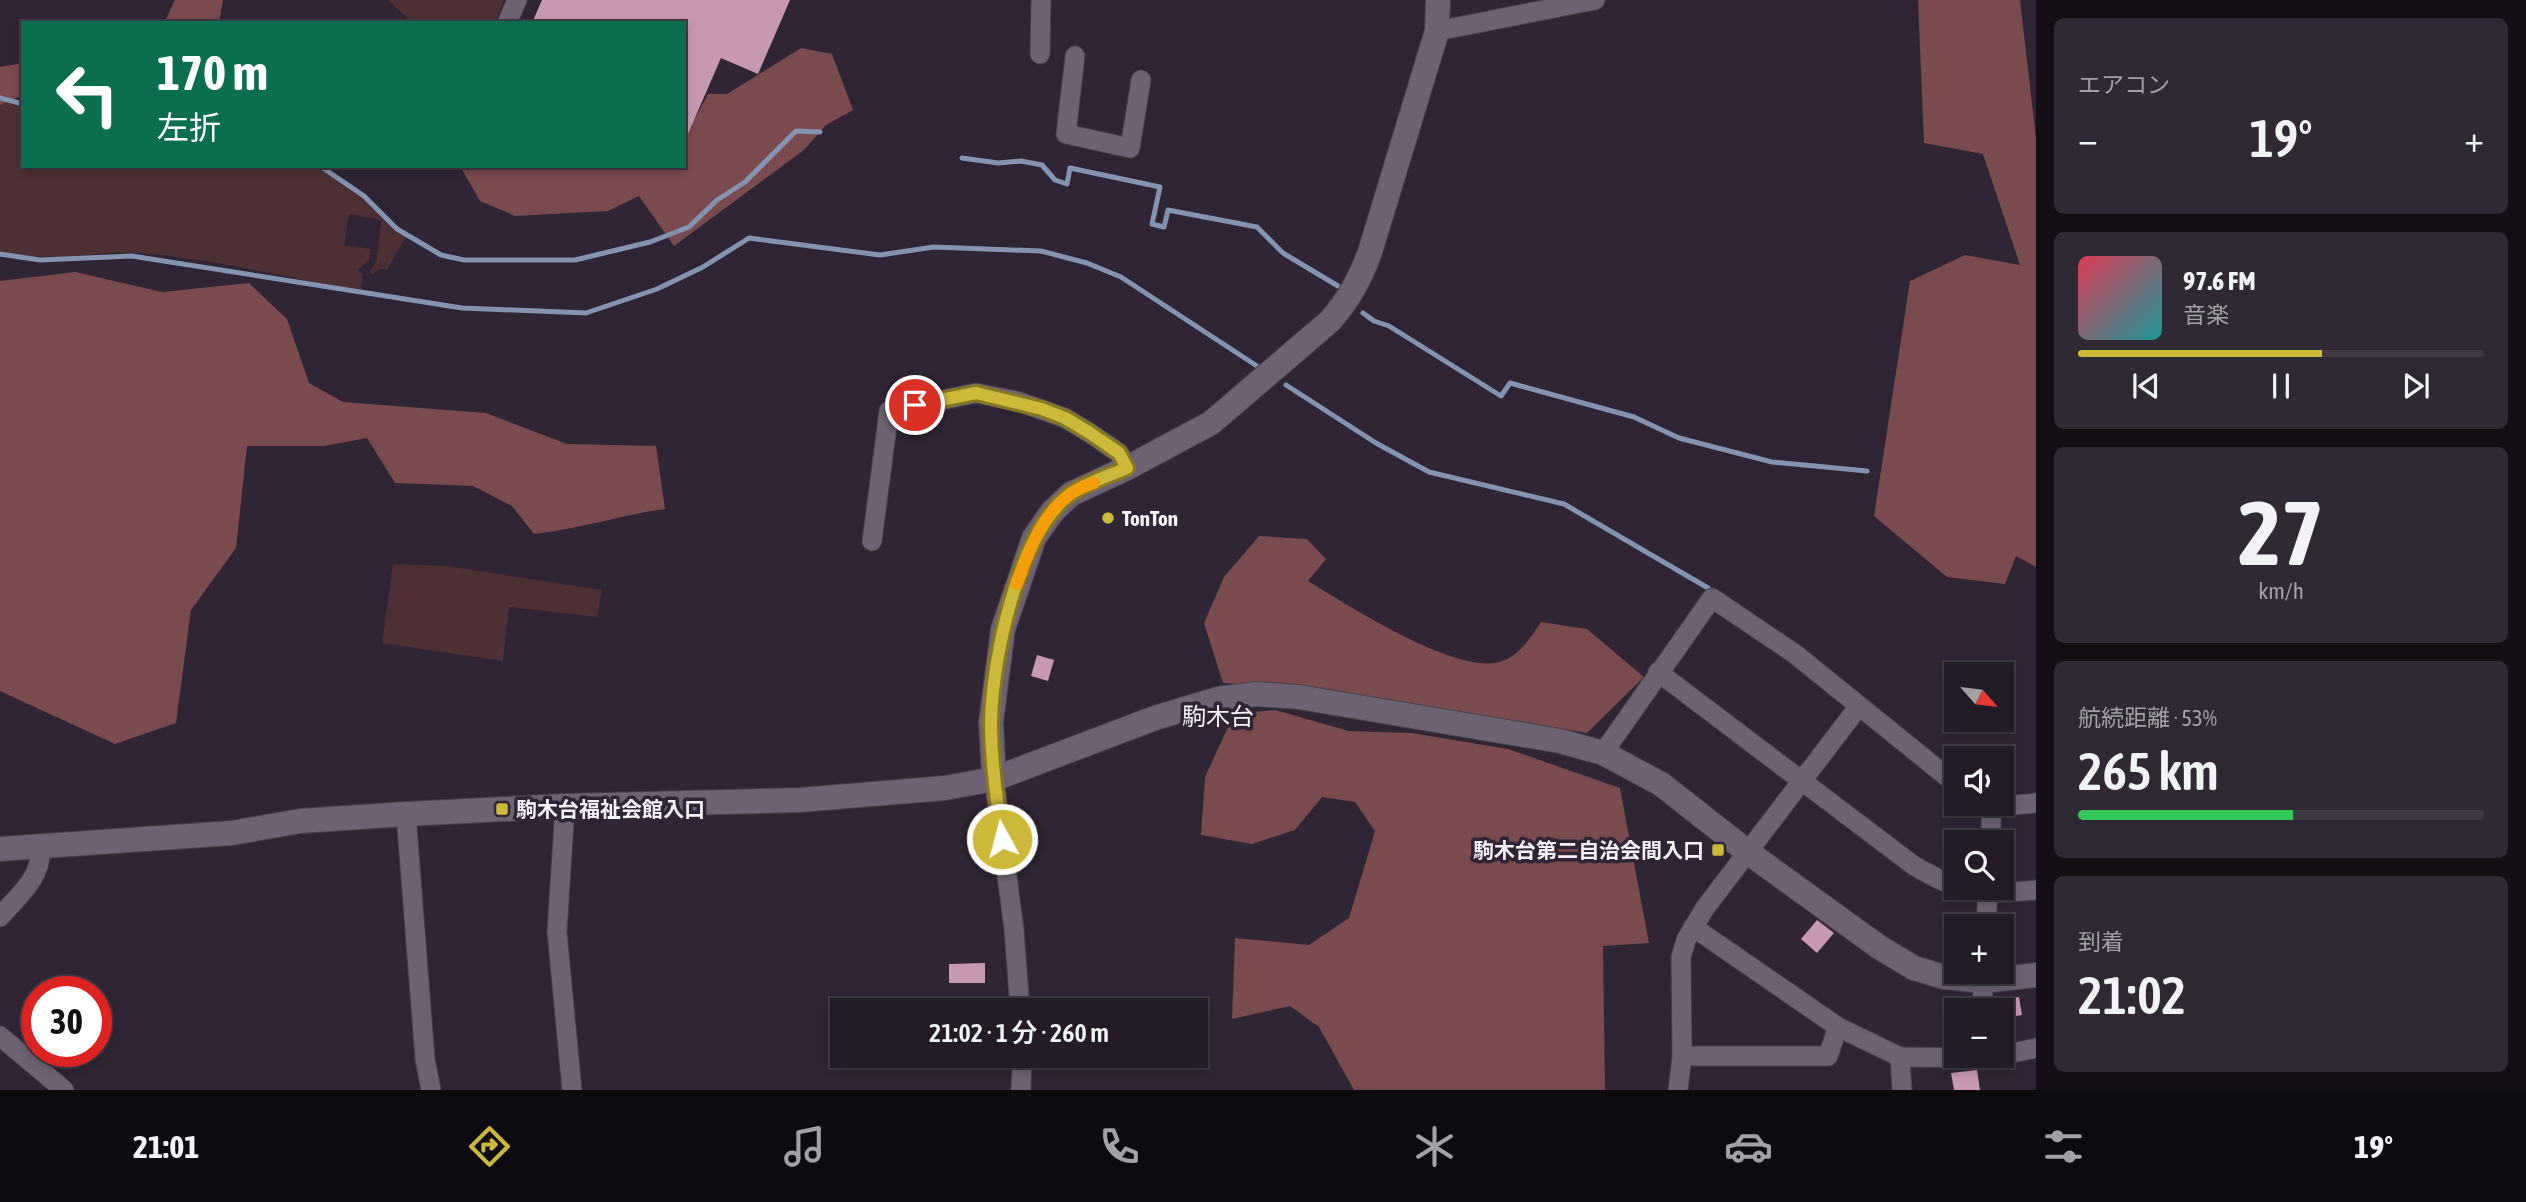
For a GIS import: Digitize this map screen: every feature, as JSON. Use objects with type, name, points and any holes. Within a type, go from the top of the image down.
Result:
[{"type":"street","points":[[508,21],[517,0]]},
{"type":"street","points":[[1040,54],[1041,0]]},
{"type":"street","points":[[1019,998],[1014,929],[994,779],[991,722],[1003,629],[1034,538],[1052,512],[1071,494],[1127,468],[1211,422],[1331,321],[1353,292],[1370,252],[1437,31],[1438,0]]},
{"type":"street","points":[[1437,31],[1595,0]]},
{"type":"street","points":[[1075,56],[1066,134],[1130,148],[1142,80]]},
{"type":"street","points":[[872,541],[889,411],[976,393],[1017,401],[1065,418],[1090,433],[1119,453],[1127,468]]},
{"type":"street","points":[[1603,753],[1712,598],[1795,654],[1944,774]]},
{"type":"street","points":[[1658,672],[1913,865],[1944,881]]},
{"type":"street","points":[[0,849],[232,833],[300,821],[406,814],[565,806],[800,800],[945,788],[994,779],[1155,718],[1218,699],[1256,694],[1299,697],[1560,741],[1603,753],[1661,784],[1749,853],[1879,947],[1914,968],[1944,977]]},
{"type":"street","points":[[1678,1090],[1682,1056],[1681,957],[1686,940],[1859,706]]},
{"type":"street","points":[[2014,804],[2036,803]]},
{"type":"street","points":[[565,806],[557,932],[572,1090]]},
{"type":"street","points":[[406,814],[425,1059],[431,1090]]},
{"type":"street","points":[[0,917],[33,880],[41,860],[40,847]]},
{"type":"street","points":[[2014,890],[2036,890]]},
{"type":"street","points":[[1693,927],[1838,1027],[1900,1057],[1944,1057]]},
{"type":"street","points":[[2014,975],[2036,975]]},
{"type":"street","points":[[1682,1056],[1828,1056],[1838,1027]]},
{"type":"street","points":[[0,1036],[64,1090]]},
{"type":"street","points":[[2014,1052],[2036,1048]]},
{"type":"street","points":[[1900,1057],[1902,1090]]},
{"type":"street","points":[[1021,1090],[1022,1068]]},
{"type":"shaded area","points":[[175,0],[223,0],[219,21],[165,21]]},
{"type":"shaded area","points":[[388,0],[504,0],[496,21],[411,21]]},
{"type":"shaded area","points":[[1918,0],[2020,0],[2036,138],[2036,567],[2016,556],[2005,584],[1947,577],[1874,516],[1910,281],[1965,255],[2020,265],[1983,154],[1924,143]]},
{"type":"shaded area","points":[[801,48],[832,54],[853,110],[826,125],[804,150],[674,246],[639,196],[608,211],[515,216],[480,201],[461,168],[686,168],[686,135],[708,94],[727,94]]},
{"type":"shaded area","points":[[21,63],[21,96],[0,105],[0,67]]},
{"type":"shaded area","points":[[0,101],[21,106],[21,168],[318,168],[360,195],[397,233],[406,237],[387,270],[380,269],[373,274],[370,272],[377,259],[381,220],[349,214],[344,245],[371,249],[369,260],[358,270],[363,274],[361,290],[167,256],[122,253],[34,257],[0,251]]},
{"type":"shaded area","points":[[75,272],[162,292],[249,283],[287,319],[309,383],[343,402],[486,413],[567,444],[656,446],[665,509],[534,534],[512,506],[473,486],[395,483],[367,438],[324,446],[247,446],[236,548],[191,610],[176,723],[115,744],[0,691],[0,281]]},
{"type":"shaded area","points":[[1259,536],[1307,539],[1326,559],[1308,581],[1402,635],[1456,658],[1480,663],[1499,662],[1524,646],[1541,622],[1587,629],[1644,677],[1587,733],[1314,689],[1223,683],[1204,623],[1224,577]]},
{"type":"shaded area","points":[[393,564],[447,566],[602,590],[597,617],[509,607],[503,661],[382,643]]},
{"type":"shaded area","points":[[1275,710],[1349,731],[1412,733],[1508,749],[1620,788],[1649,943],[1603,946],[1605,1090],[1354,1090],[1319,1027],[1290,1006],[1232,1019],[1235,938],[1309,945],[1349,918],[1375,831],[1355,802],[1322,797],[1295,830],[1252,844],[1201,835],[1205,777],[1234,714]]},
{"type":"building","points":[[542,0],[790,0],[758,74],[721,58],[686,138],[686,21],[533,21]]},
{"type":"building","points":[[1037,655],[1054,660],[1048,681],[1031,676]]},
{"type":"building","points":[[1817,920],[1834,933],[1817,953],[1801,939]]},
{"type":"building","points":[[985,963],[985,983],[949,983],[949,964]]},
{"type":"building","points":[[2019,997],[2022,1015],[2014,1016],[2013,998]]},
{"type":"building","points":[[1977,1070],[1980,1090],[1954,1090],[1951,1073]]},
{"type":"waterway","points":[[0,98],[21,103]]},
{"type":"waterway","points":[[323,168],[364,196],[397,229],[441,255],[464,260],[575,260],[650,242],[689,227],[717,200],[745,182],[796,131],[820,132]]},
{"type":"waterway","points":[[962,158],[998,163],[1021,161],[1042,165],[1055,180],[1067,184],[1070,168],[1160,187],[1152,224],[1164,227],[1168,210],[1257,227],[1283,253],[1338,286]]},
{"type":"waterway","points":[[0,254],[40,260],[132,256],[462,308],[586,313],[657,289],[703,267],[749,238],[880,255],[934,247],[1041,251],[1087,263],[1121,277],[1260,368]]},
{"type":"waterway","points":[[1363,313],[1374,321],[1389,326],[1501,396],[1510,383],[1634,417],[1679,438],[1772,462],[1867,471]]},
{"type":"waterway","points":[[1286,385],[1376,443],[1429,472],[1564,504],[1708,588]]},
{"type":"slow traffic","points":[[1017,584],[1034,538],[1052,512],[1071,494],[1094,483]]},
{"type":"place","name":"TonTon","points":[[1108,518]]},
{"type":"place","name":"駒木台福祉会館入口","points":[[502,809]]},
{"type":"place","name":"駒木台第二自治会間入口","points":[[1718,850]]},
{"type":"district","name":"駒木台","points":[[1218,716]]},
{"type":"route","points":[[915,405],[976,393],[1017,401],[1065,418],[1090,433],[1119,453],[1127,468],[1071,494],[1052,512],[1034,538],[1016,587],[1003,629],[991,722],[994,779],[1002,839]]}]
